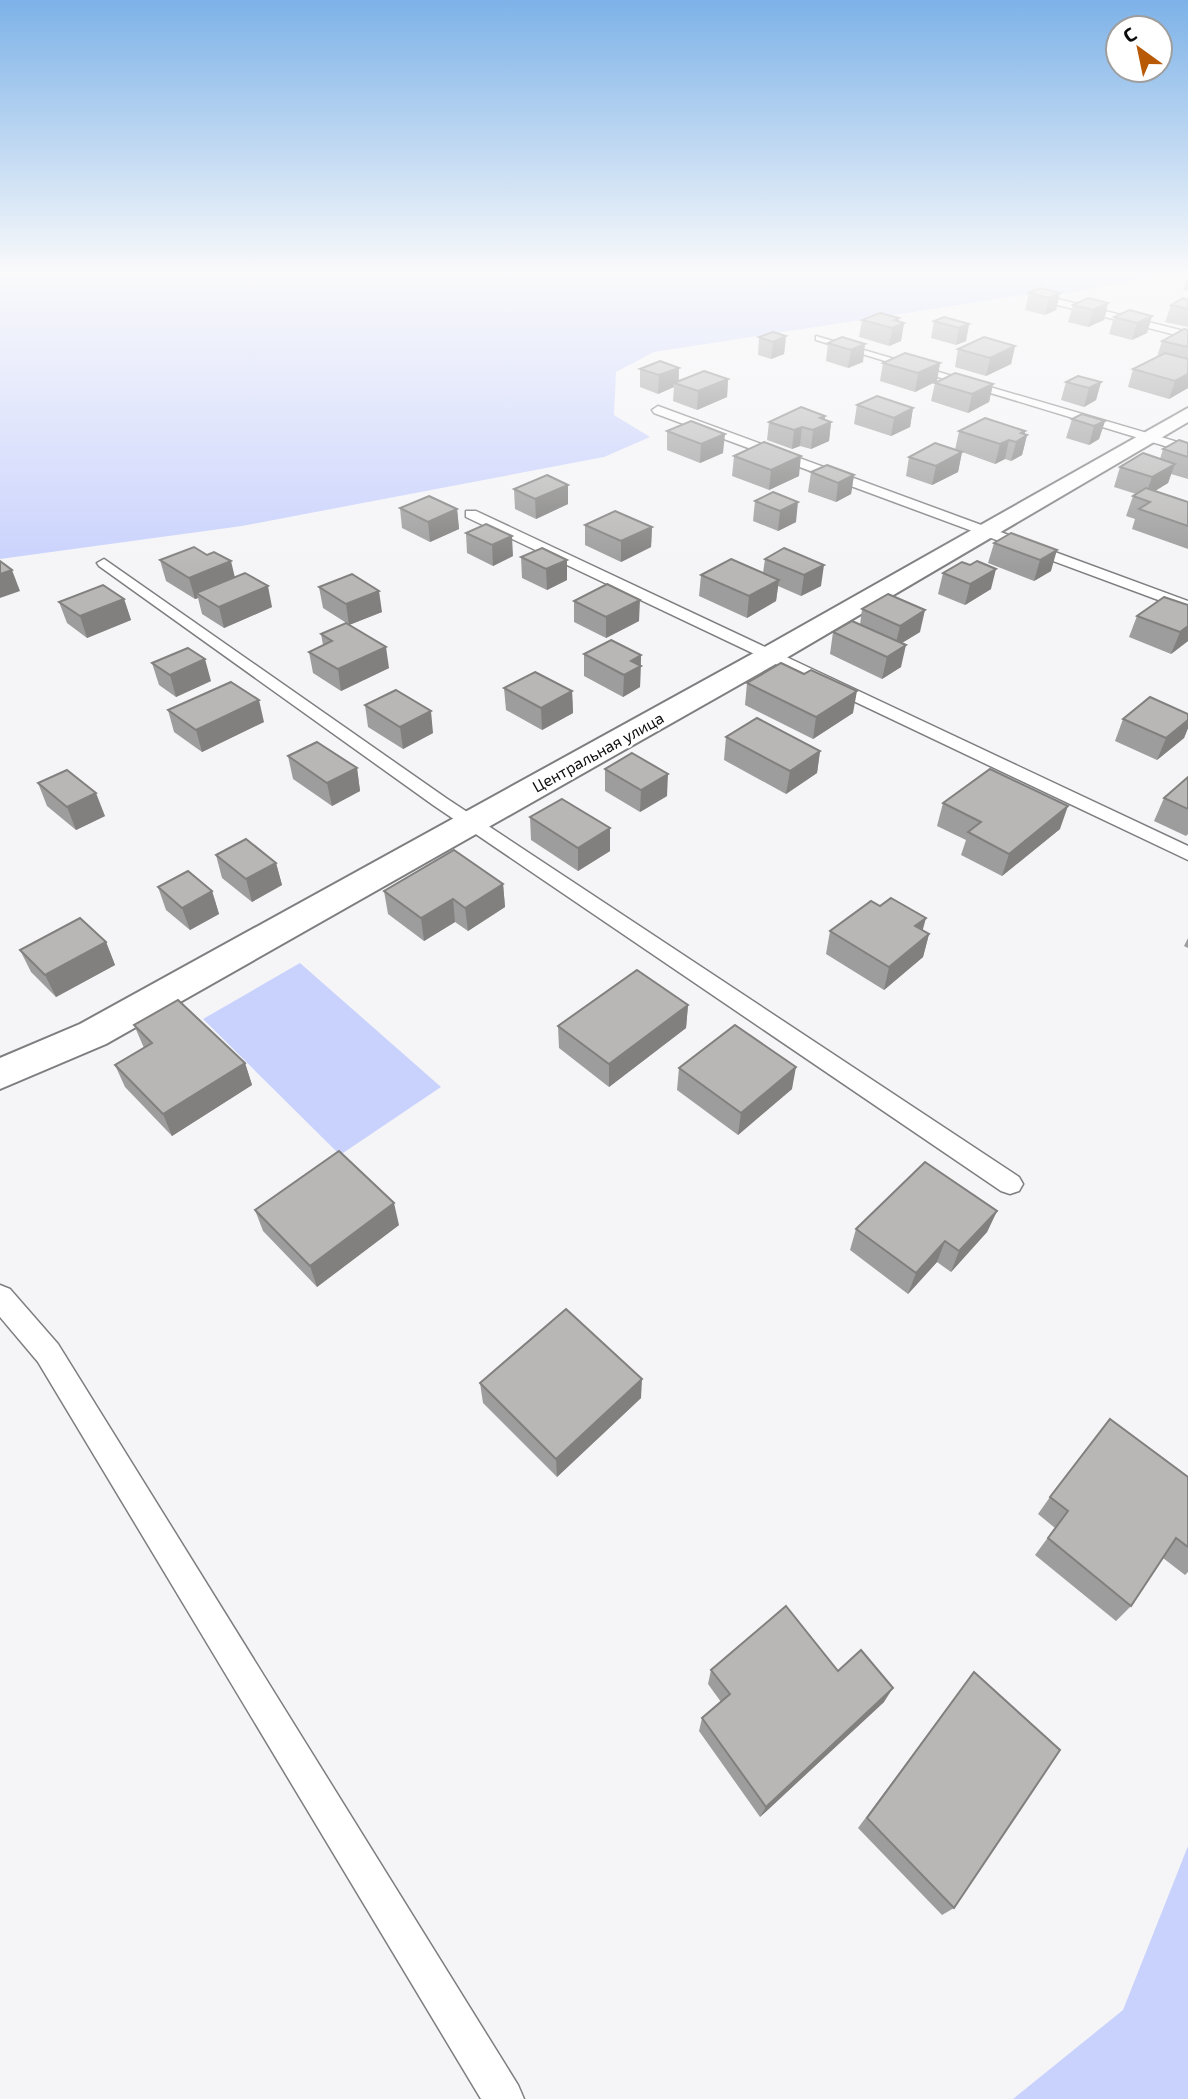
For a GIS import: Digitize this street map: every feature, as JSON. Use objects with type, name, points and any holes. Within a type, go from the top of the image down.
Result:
[{"type":"street","name":"Центральная улица","points":[[0,1074],[93,1034],[771,655],[1188,414]]},
{"type":"lane","points":[[936,373],[1188,449]]},
{"type":"lane","points":[[658,410],[1188,606]]},
{"type":"lane","points":[[471,514],[1188,854]]},
{"type":"lane","points":[[104,563],[231,656],[472,822],[1010,1184]]},
{"type":"lane","points":[[0,1297],[48,1353],[504,2099]]},
{"type":"shaded area","points":[[0,373],[616,373],[614,415],[650,437],[604,457],[242,526],[0,559]]},
{"type":"shaded area","points":[[300,963],[441,1087],[340,1155],[203,1019]]},
{"type":"shaded area","points":[[1188,1846],[1188,2099],[1013,2099],[1123,2010]]},
{"type":"building","points":[[699,373],[710,373],[728,379],[698,391],[674,383]]},
{"type":"building","points":[[955,373],[993,384],[972,394],[935,383]]},
{"type":"building","points":[[1147,373],[1188,373],[1175,381]]},
{"type":"building","points":[[1078,376],[1101,382],[1089,388],[1066,382]]},
{"type":"building","points":[[877,396],[913,408],[894,418],[857,405]]},
{"type":"building","points":[[801,407],[825,416],[820,418],[831,422],[813,430],[802,427],[794,430],[769,422]]},
{"type":"building","points":[[1082,414],[1105,421],[1094,426],[1072,419]]},
{"type":"building","points":[[985,418],[1025,431],[1021,433],[1027,435],[1016,442],[1009,440],[1000,444],[959,431]]},
{"type":"building","points":[[691,421],[725,434],[701,444],[667,431]]},
{"type":"building","points":[[1179,440],[1188,443],[1188,457],[1163,449]]},
{"type":"building","points":[[764,442],[801,456],[771,470],[734,456]]},
{"type":"building","points":[[935,443],[962,452],[936,466],[909,457]]},
{"type":"building","points":[[1143,453],[1175,464],[1152,477],[1120,467]]},
{"type":"building","points":[[827,465],[854,475],[838,483],[811,472]]},
{"type":"building","points":[[547,475],[568,485],[535,499],[514,489]]},
{"type":"building","points":[[1146,488],[1188,502],[1188,526],[1139,509],[1150,502],[1133,496]]},
{"type":"building","points":[[773,492],[798,502],[780,511],[755,501]]},
{"type":"building","points":[[429,496],[457,509],[428,522],[400,508]]},
{"type":"building","points":[[615,511],[652,527],[621,541],[585,525]]},
{"type":"building","points":[[486,524],[512,536],[492,545],[466,533]]},
{"type":"building","points":[[1011,533],[1057,550],[1040,560],[994,543]]},
{"type":"building","points":[[194,547],[207,555],[214,552],[231,561],[189,578],[160,560]]},
{"type":"building","points":[[542,548],[567,560],[546,569],[521,557]]},
{"type":"building","points":[[784,548],[824,565],[804,575],[765,559]]},
{"type":"building","points":[[731,559],[779,580],[749,596],[701,575]]},
{"type":"building","points":[[0,561],[12,570],[0,574]]},
{"type":"building","points":[[977,561],[996,569],[970,584],[943,573],[962,562],[970,565]]},
{"type":"building","points":[[245,573],[268,586],[219,607],[196,593]]},
{"type":"building","points":[[352,574],[379,591],[346,604],[319,587]]},
{"type":"building","points":[[607,584],[640,600],[606,617],[574,601]]},
{"type":"building","points":[[103,585],[124,599],[80,616],[59,602]]},
{"type":"building","points":[[888,594],[925,610],[900,626],[862,609]]},
{"type":"building","points":[[1164,597],[1188,605],[1188,626],[1180,632],[1137,616]]},
{"type":"building","points":[[852,621],[906,645],[887,657],[833,632]]},
{"type":"building","points":[[346,623],[386,647],[338,669],[309,652],[332,641],[321,634]]},
{"type":"building","points":[[611,640],[641,655],[631,661],[641,666],[624,675],[584,654]]},
{"type":"building","points":[[188,648],[205,659],[170,675],[152,663]]},
{"type":"building","points":[[781,663],[804,674],[811,670],[857,691],[816,717],[747,683]]},
{"type":"building","points":[[535,672],[572,691],[541,708],[504,688]]},
{"type":"building","points":[[231,682],[259,700],[196,730],[168,710]]},
{"type":"building","points":[[396,690],[431,711],[400,727],[365,705]]},
{"type":"building","points":[[1150,697],[1188,714],[1188,720],[1166,738],[1123,719]]},
{"type":"building","points":[[757,718],[820,751],[790,771],[726,737]]},
{"type":"building","points":[[317,742],[357,768],[327,783],[288,756]]},
{"type":"building","points":[[632,753],[668,774],[641,790],[605,769]]},
{"type":"building","points":[[990,769],[1068,806],[1009,854],[968,832],[981,822],[943,803]]},
{"type":"building","points":[[67,770],[96,793],[67,807],[38,783]]},
{"type":"building","points":[[1188,777],[1188,809],[1164,798]]},
{"type":"building","points":[[562,799],[610,828],[578,848],[530,817]]},
{"type":"building","points":[[246,839],[276,863],[246,879],[216,855]]},
{"type":"building","points":[[454,850],[503,884],[465,908],[453,899],[421,918],[384,891]]},
{"type":"building","points":[[188,871],[212,891],[182,908],[158,887]]},
{"type":"building","points":[[891,898],[926,918],[915,926],[929,934],[889,967],[830,931],[871,901],[880,906]]},
{"type":"building","points":[[80,918],[106,942],[45,975],[20,950]]},
{"type":"building","points":[[637,970],[688,1005],[609,1064],[558,1026]]},
{"type":"building","points":[[178,1000],[245,1063],[163,1114],[115,1065],[152,1043],[134,1025]]},
{"type":"building","points":[[735,1025],[796,1067],[741,1113],[679,1068]]},
{"type":"building","points":[[339,1151],[394,1203],[310,1266],[255,1210]]},
{"type":"building","points":[[925,1162],[997,1211],[959,1251],[945,1241],[916,1273],[856,1229]]},
{"type":"building","points":[[566,1309],[642,1379],[556,1459],[480,1383]]},
{"type":"building","points":[[1110,1419],[1188,1477],[1188,1547],[1176,1538],[1131,1606],[1048,1538],[1068,1511],[1050,1497]]},
{"type":"building","points":[[786,1606],[838,1671],[861,1650],[893,1688],[766,1807],[702,1718],[730,1694],[711,1670]]},
{"type":"building","points":[[974,1672],[1060,1750],[954,1908],[867,1818]]}]
